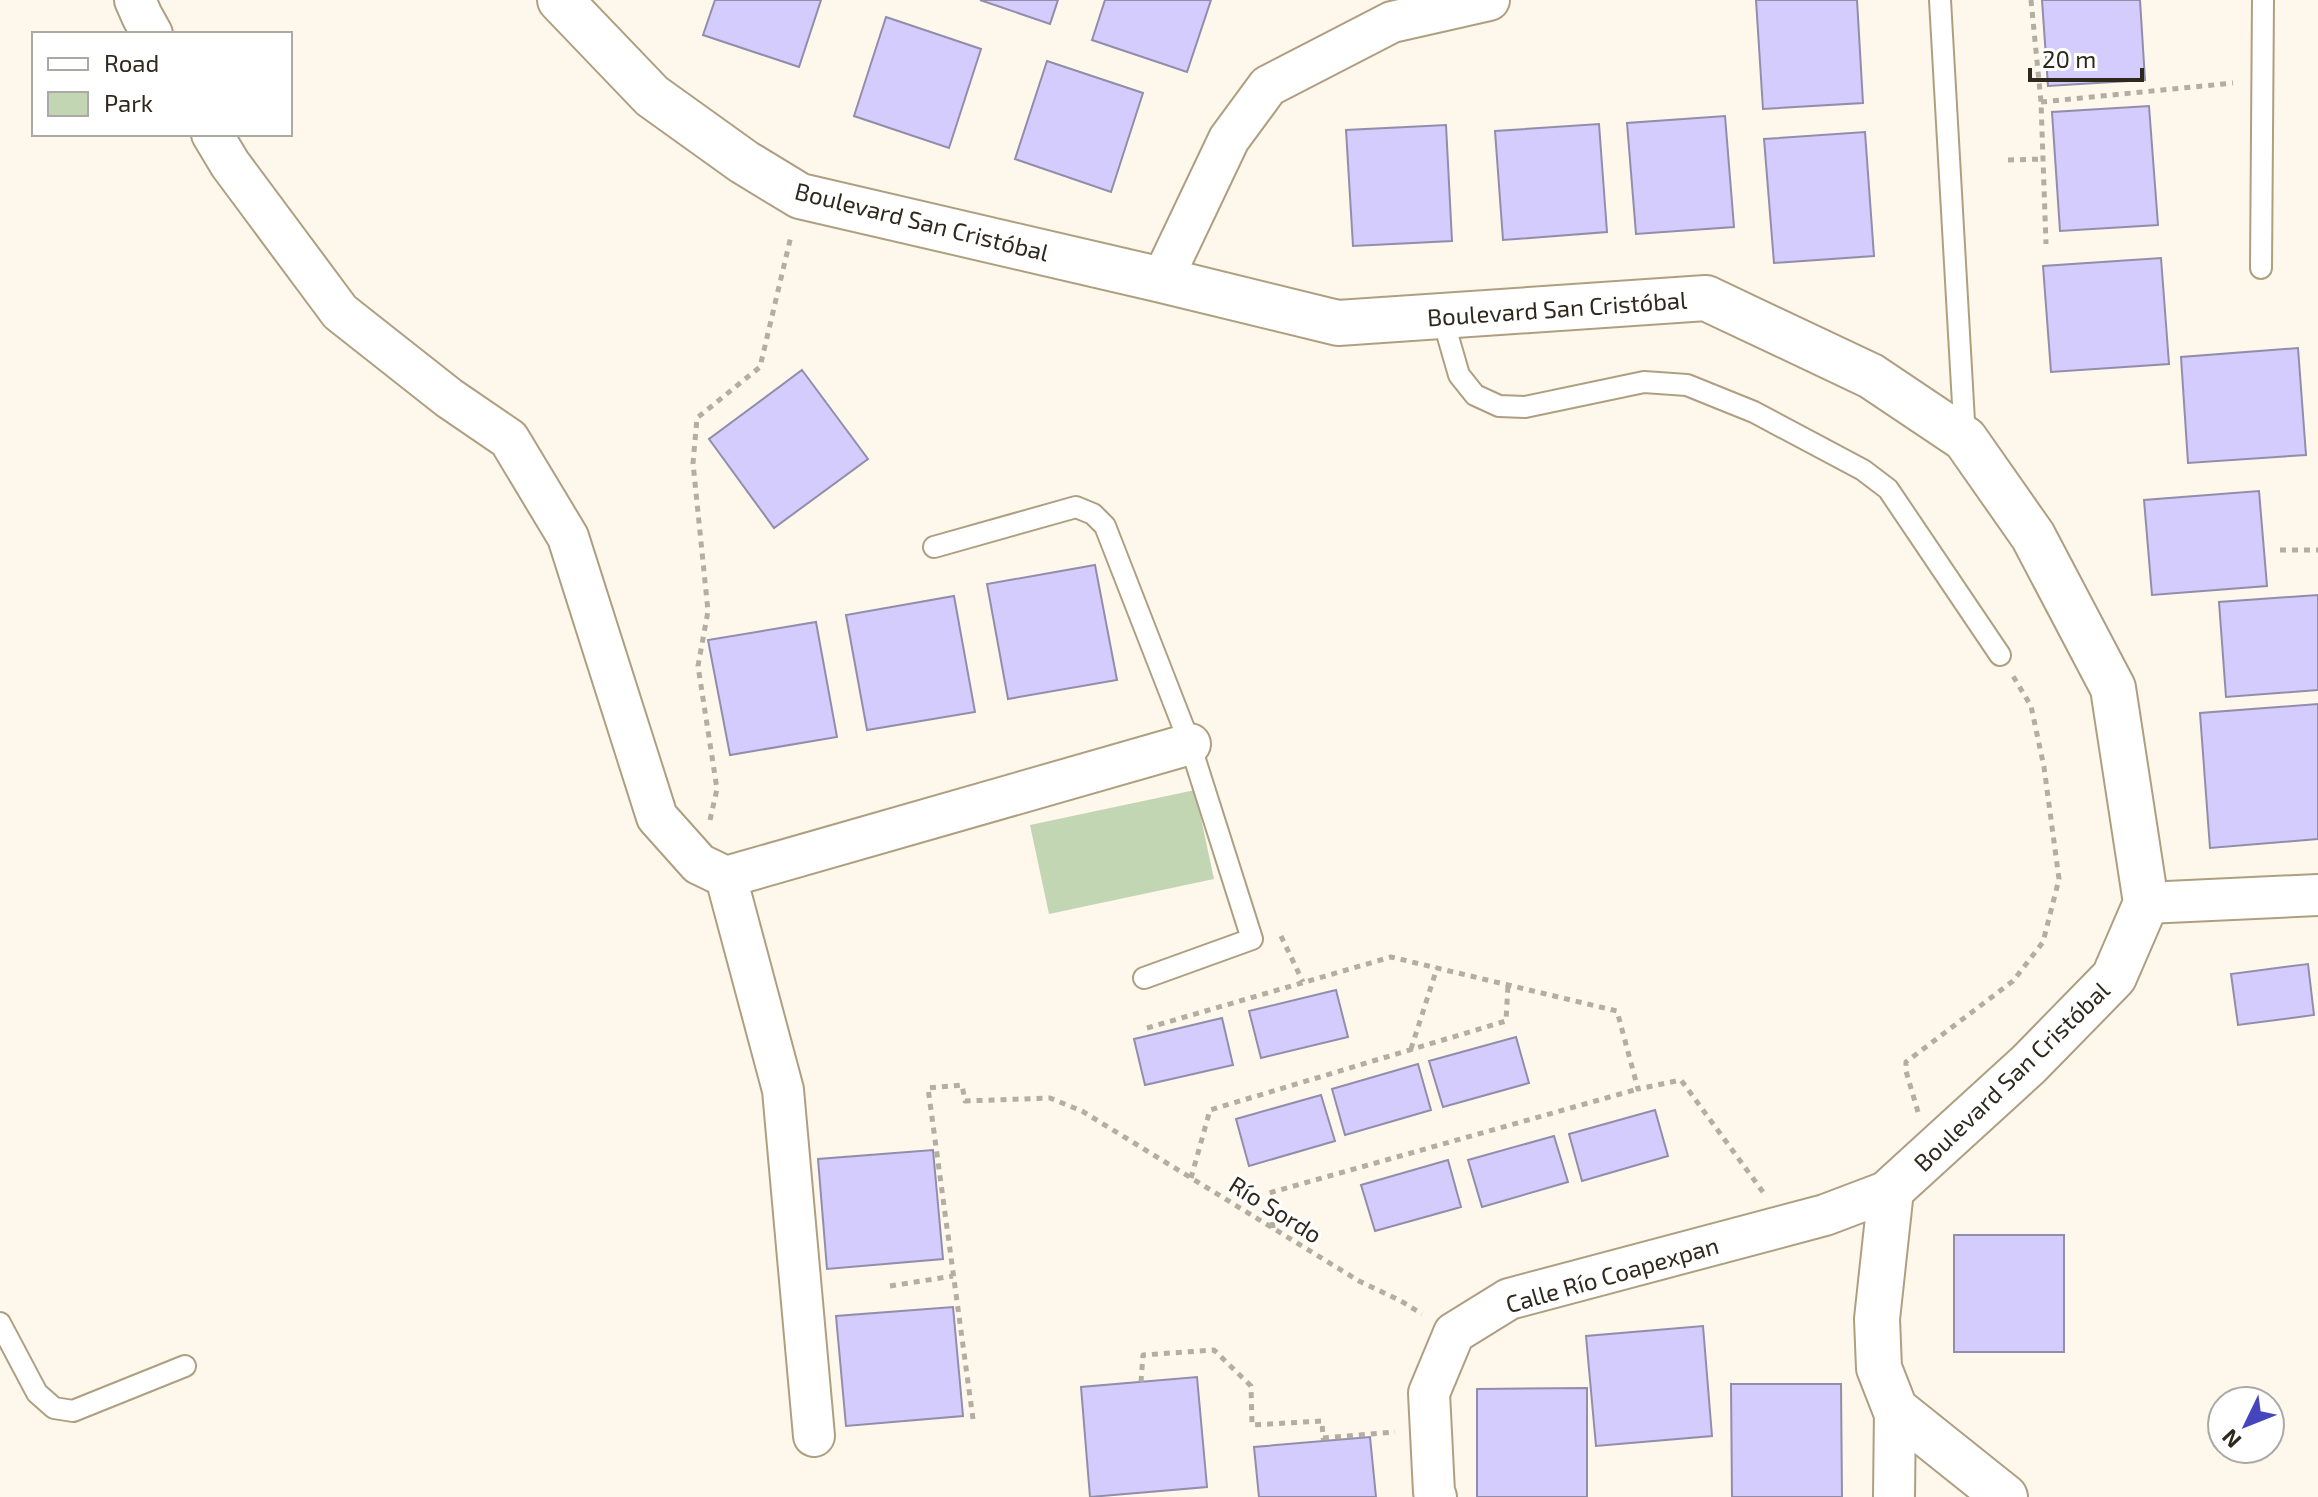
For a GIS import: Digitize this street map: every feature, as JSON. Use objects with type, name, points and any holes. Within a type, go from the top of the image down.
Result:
[{"type":"street","points":[[135,0],[151,32]]},
{"type":"street","name":"Boulevard San Cristóbal","points":[[560,0],[652,96],[744,162],[800,196],[1338,323],[1706,298],[1871,376],[1965,439],[2033,536],[2113,688],[2146,903],[2114,977],[2029,1064],[1891,1190],[1877,1319],[1879,1368],[1895,1409]]},
{"type":"street","points":[[1162,280],[1229,139],[1268,86],[1392,22],[1489,0]]},
{"type":"street","points":[[213,136],[230,164],[340,312],[449,398],[509,439],[568,537],[657,817],[713,870],[783,1090],[814,1436]]},
{"type":"street","points":[[713,870],[1190,744]]},
{"type":"street","points":[[2146,903],[2318,895]]},
{"type":"street","name":"Calle Río Coapexpan","points":[[1454,1333],[1509,1299],[1825,1215],[1891,1190]]},
{"type":"street","points":[[1436,1497],[1429,1393],[1454,1333]]},
{"type":"street","points":[[1895,1409],[1901,1491]]},
{"type":"street","points":[[1895,1409],[2005,1497]]},
{"type":"lane","points":[[1940,0],[1965,439]]},
{"type":"lane","points":[[2261,268],[2263,0]]},
{"type":"lane","points":[[1442,316],[1459,375],[1475,395],[1499,406],[1525,407],[1644,382],[1687,385],[1754,412],[1863,470],[1888,489],[2000,655]]},
{"type":"lane","points":[[934,547],[1076,507],[1093,514],[1105,526],[1190,744],[1252,939],[1144,978]]},
{"type":"lane","points":[[0,1323],[37,1393],[54,1408],[73,1411],[185,1366]]},
{"type":"path","points":[[2031,0],[2041,102],[2046,244]]},
{"type":"path","points":[[2041,102],[2262,80]]},
{"type":"path","points":[[2008,160],[2043,159]]},
{"type":"path","points":[[713,870],[717,789],[698,666],[708,611],[693,463],[697,418],[760,367],[800,196]]},
{"type":"path","points":[[2280,550],[2318,550]]},
{"type":"path","points":[[1930,1155],[1906,1062],[2013,981],[2043,942],[2059,879],[2044,767],[2031,706],[2000,655]]},
{"type":"path","points":[[1252,939],[1278,929],[1303,982]]},
{"type":"path","points":[[1147,1028],[1391,957],[1617,1011],[1638,1089]]},
{"type":"path","points":[[1411,1050],[1437,968]]},
{"type":"path","points":[[1191,1178],[1210,1110],[1506,1021],[1508,985]]},
{"type":"path","points":[[1273,1229],[1269,1193],[1638,1089],[1681,1080],[1787,1225]]},
{"type":"path","name":"Río Sordo","points":[[953,1276],[928,1088],[962,1085],[965,1101],[1050,1098],[1082,1111],[1359,1281],[1401,1301],[1454,1333]]},
{"type":"path","points":[[890,1286],[953,1276],[973,1419]]},
{"type":"path","points":[[1141,1382],[1143,1355],[1214,1350],[1251,1386],[1252,1425],[1322,1421],[1323,1438],[1432,1429]]},
{"type":"green space","points":[[1195,790],[1214,879],[1049,914],[1030,825]]},
{"type":"building","points":[[715,0],[821,0],[799,67],[703,35]]},
{"type":"building","points":[[980,0],[1058,0],[1050,24]]},
{"type":"building","points":[[1105,0],[1211,0],[1187,72],[1092,40]]},
{"type":"building","points":[[1756,0],[1857,0],[1863,103],[1763,109]]},
{"type":"building","points":[[2042,0],[2140,0],[2145,80],[2048,86]]},
{"type":"building","points":[[886,17],[981,49],[949,148],[854,116]]},
{"type":"building","points":[[1047,61],[1143,93],[1111,192],[1015,159]]},
{"type":"building","points":[[2149,106],[2158,225],[2060,231],[2052,112]]},
{"type":"building","points":[[1725,116],[1734,227],[1636,234],[1627,123]]},
{"type":"building","points":[[1599,124],[1607,232],[1503,240],[1495,131]]},
{"type":"building","points":[[1446,125],[1452,241],[1353,246],[1346,130]]},
{"type":"building","points":[[1865,132],[1874,256],[1774,263],[1764,139]]},
{"type":"building","points":[[2161,258],[2169,364],[2051,372],[2043,266]]},
{"type":"building","points":[[2298,348],[2306,455],[2188,463],[2181,357]]},
{"type":"building","points":[[802,370],[868,459],[774,528],[709,439]]},
{"type":"building","points":[[2259,491],[2267,586],[2152,595],[2144,500]]},
{"type":"building","points":[[1095,565],[1117,680],[1008,699],[987,584]]},
{"type":"building","points":[[2318,595],[2318,690],[2226,697],[2219,602]]},
{"type":"building","points":[[954,596],[975,712],[867,730],[846,615]]},
{"type":"building","points":[[816,622],[837,737],[730,755],[708,640]]},
{"type":"building","points":[[2318,704],[2318,839],[2210,848],[2200,713]]},
{"type":"building","points":[[2308,964],[2314,1015],[2238,1025],[2231,974]]},
{"type":"building","points":[[1336,990],[1348,1037],[1261,1058],[1249,1011]]},
{"type":"building","points":[[1222,1018],[1233,1065],[1145,1085],[1134,1039]]},
{"type":"building","points":[[1516,1037],[1529,1083],[1443,1107],[1429,1061]]},
{"type":"building","points":[[1418,1064],[1431,1110],[1345,1135],[1332,1089]]},
{"type":"building","points":[[1321,1095],[1335,1141],[1249,1166],[1236,1119]]},
{"type":"building","points":[[1655,1110],[1668,1156],[1582,1181],[1569,1134]]},
{"type":"building","points":[[1554,1136],[1568,1182],[1482,1207],[1468,1160]]},
{"type":"building","points":[[933,1150],[943,1259],[827,1269],[818,1159]]},
{"type":"building","points":[[1448,1160],[1461,1207],[1375,1231],[1361,1185]]},
{"type":"building","points":[[1954,1235],[2064,1235],[2064,1352],[1954,1352]]},
{"type":"building","points":[[953,1307],[963,1416],[846,1426],[836,1316]]},
{"type":"building","points":[[1703,1326],[1712,1436],[1596,1446],[1586,1336]]},
{"type":"building","points":[[1197,1377],[1207,1487],[1090,1497],[1081,1387]]},
{"type":"building","points":[[1731,1384],[1841,1384],[1842,1497],[1732,1497]]},
{"type":"building","points":[[1587,1388],[1587,1497],[1477,1497],[1477,1389]]},
{"type":"building","points":[[1370,1437],[1376,1497],[1259,1497],[1254,1447]]}]
